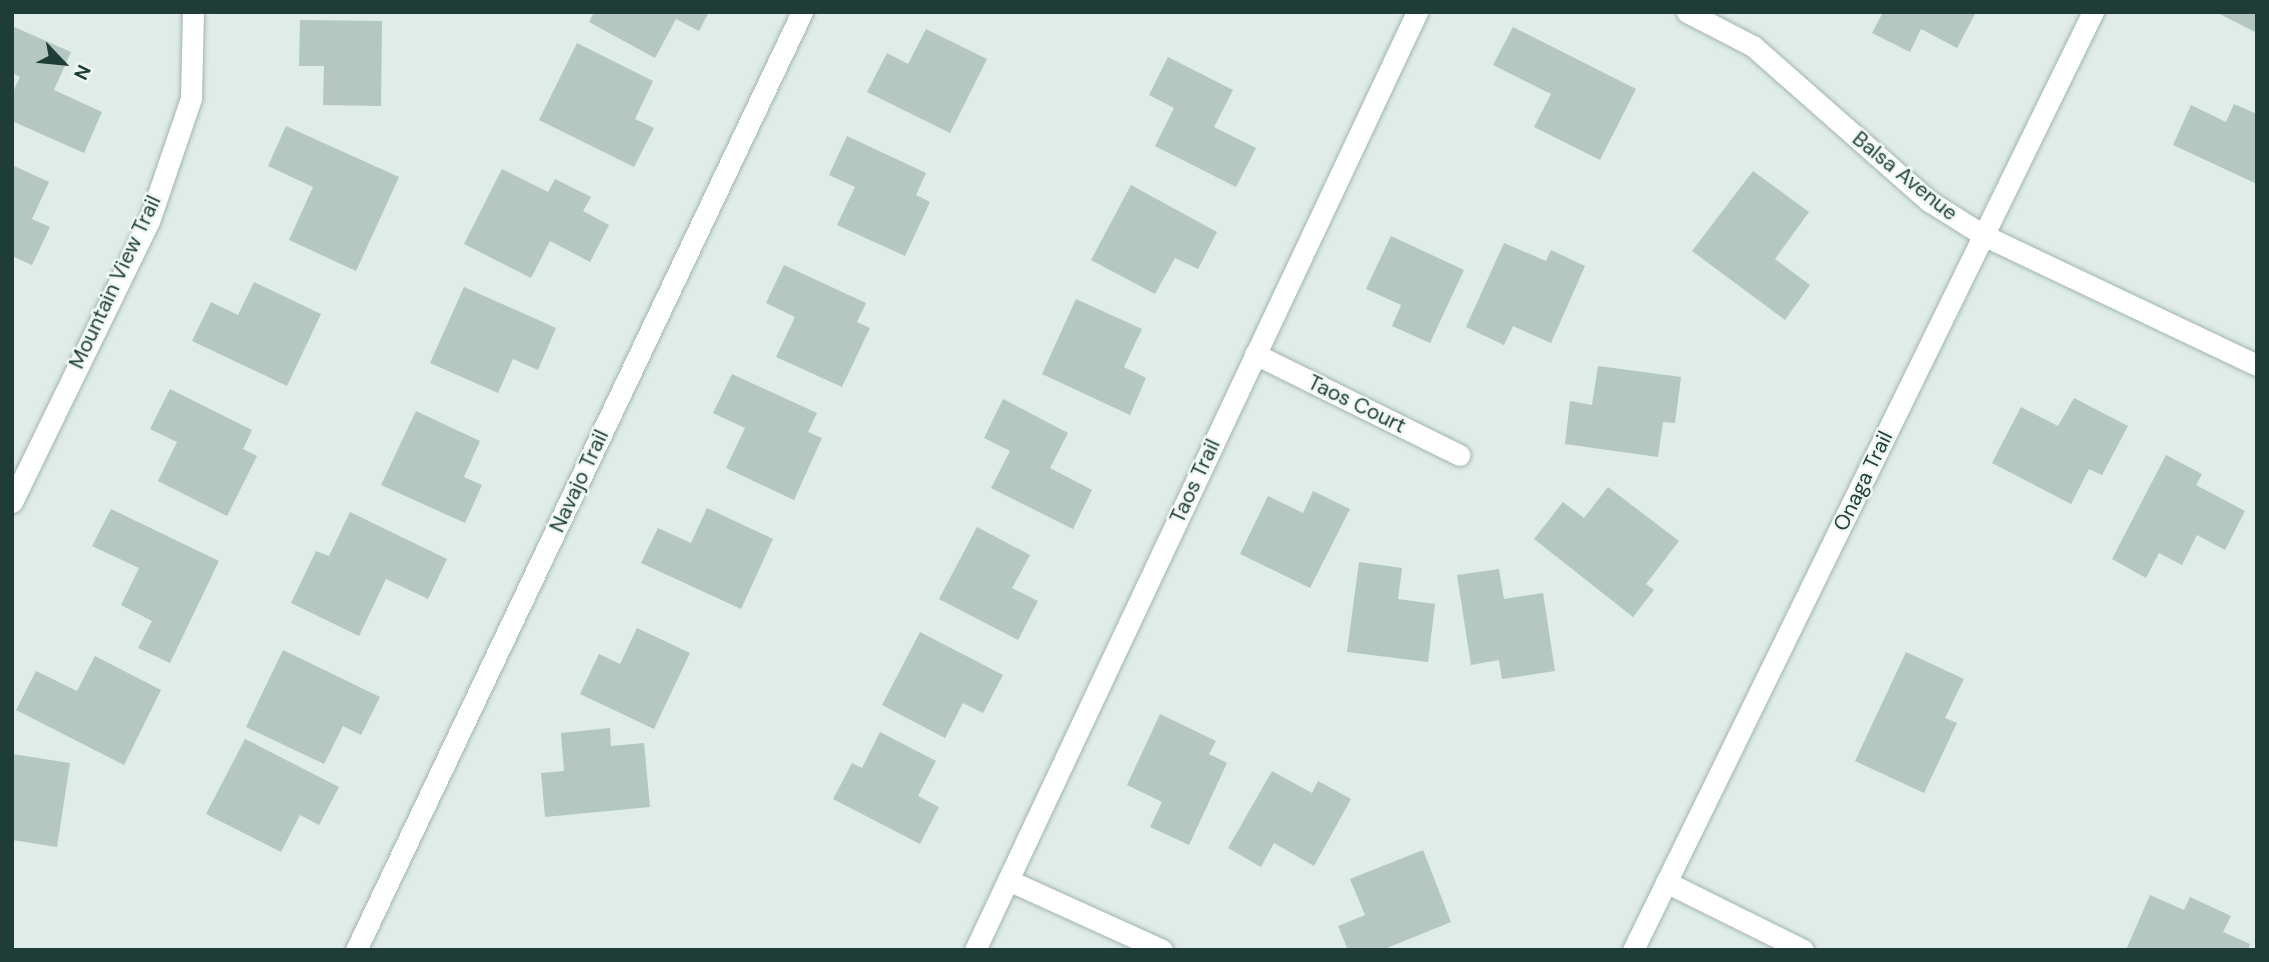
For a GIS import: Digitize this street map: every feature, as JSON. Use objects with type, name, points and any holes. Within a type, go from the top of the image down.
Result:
[{"type":"street","name":"Mountain View Trail","points":[[12,502],[149,221],[191,98],[193,12]]},
{"type":"street","name":"Navajo Trail","points":[[356,950],[802,12]]},
{"type":"street","name":"Taos Trail","points":[[975,950],[1417,12]]},
{"type":"street","name":"Balsa Avenue","points":[[1687,12],[1754,46],[1929,201],[1983,235],[2257,365]]},
{"type":"street","name":"Onaga Trail","points":[[1633,950],[2093,12]]},
{"type":"street","name":"Taos Court","points":[[1255,354],[1460,455]]},
{"type":"street","points":[[1008,880],[1162,950]]},
{"type":"street","points":[[1666,882],[1803,950]]},
{"type":"building","points":[[594,12],[709,12],[699,31],[676,19],[655,58],[589,22]]},
{"type":"building","points":[[1883,12],[1976,12],[1957,48],[1921,29],[1910,52],[1872,33]]},
{"type":"building","points":[[2216,12],[2257,12],[2257,33]]},
{"type":"building","points":[[300,20],[382,21],[381,106],[323,105],[324,66],[299,66]]},
{"type":"building","points":[[12,26],[71,52],[54,90],[102,112],[84,153],[12,121],[12,94],[20,77],[12,73]]},
{"type":"building","points":[[1513,27],[1636,89],[1600,160],[1534,127],[1551,94],[1493,65]]},
{"type":"building","points":[[926,29],[987,59],[950,133],[867,92],[887,53],[908,64]]},
{"type":"building","points":[[577,43],[653,81],[635,119],[654,128],[634,167],[539,120]]},
{"type":"building","points":[[1168,57],[1233,90],[1214,127],[1256,148],[1236,187],[1155,146],[1174,108],[1149,95]]},
{"type":"building","points":[[2234,104],[2257,114],[2257,184],[2173,145],[2191,105],[2226,122]]},
{"type":"building","points":[[286,126],[399,177],[356,271],[289,240],[313,187],[268,166]]},
{"type":"building","points":[[847,136],[926,173],[916,195],[930,202],[905,256],[837,225],[855,187],[829,175]]},
{"type":"building","points":[[12,165],[49,182],[32,219],[50,227],[32,265],[12,256]]},
{"type":"building","points":[[502,169],[548,192],[555,179],[591,197],[583,211],[609,225],[590,262],[550,241],[531,278],[464,244]]},
{"type":"building","points":[[1753,171],[1809,212],[1775,259],[1810,285],[1785,320],[1692,251]]},
{"type":"building","points":[[1131,185],[1217,232],[1198,269],[1175,258],[1155,294],[1091,260]]},
{"type":"building","points":[[1391,236],[1464,270],[1430,343],[1392,326],[1401,305],[1366,289]]},
{"type":"building","points":[[1504,243],[1546,261],[1551,250],[1585,266],[1551,343],[1513,326],[1504,345],[1466,327]]},
{"type":"building","points":[[784,265],[866,303],[857,322],[870,328],[842,387],[776,357],[795,317],[766,303]]},
{"type":"building","points":[[254,282],[321,314],[287,386],[192,341],[211,302],[238,315]]},
{"type":"building","points":[[464,287],[556,328],[538,370],[513,359],[498,393],[430,363]]},
{"type":"building","points":[[1076,299],[1142,329],[1124,367],[1146,378],[1130,415],[1042,374]]},
{"type":"building","points":[[1598,366],[1681,377],[1675,423],[1663,422],[1658,457],[1565,444],[1570,401],[1592,405]]},
{"type":"building","points":[[732,374],[817,413],[808,432],[822,438],[794,500],[726,468],[745,428],[713,413]]},
{"type":"building","points":[[170,389],[252,430],[243,449],[257,456],[227,516],[158,481],[177,442],[150,429]]},
{"type":"building","points":[[2074,398],[2128,426],[2102,475],[2089,469],[2071,504],[1992,463],[2021,407],[2058,426]]},
{"type":"building","points":[[1003,399],[1068,433],[1050,468],[1092,490],[1073,529],[991,488],[1010,451],[984,438]]},
{"type":"building","points":[[416,411],[480,441],[464,477],[482,485],[465,523],[381,485]]},
{"type":"building","points":[[2166,455],[2202,474],[2196,485],[2245,511],[2225,550],[2197,535],[2182,565],[2159,553],[2146,578],[2112,559]]},
{"type":"building","points":[[1608,487],[1679,541],[1646,584],[1654,590],[1633,617],[1534,539],[1563,502],[1584,518]]},
{"type":"building","points":[[1313,491],[1350,509],[1310,588],[1240,554],[1268,496],[1303,513]]},
{"type":"building","points":[[707,508],[773,539],[741,609],[641,563],[658,528],[691,543]]},
{"type":"building","points":[[111,509],[219,561],[170,663],[138,648],[152,621],[121,605],[139,568],[92,546]]},
{"type":"building","points":[[350,512],[447,559],[428,599],[386,579],[359,636],[291,603],[316,551],[329,556]]},
{"type":"building","points":[[977,527],[1030,555],[1012,588],[1038,601],[1018,640],[939,599]]},
{"type":"building","points":[[1359,562],[1402,568],[1398,599],[1435,604],[1428,662],[1347,652]]},
{"type":"building","points":[[1499,569],[1504,599],[1543,593],[1555,671],[1502,679],[1499,660],[1471,665],[1457,575]]},
{"type":"building","points":[[637,628],[690,653],[654,729],[580,694],[599,654],[620,664]]},
{"type":"building","points":[[920,632],[1003,675],[983,713],[963,703],[945,738],[882,705]]},
{"type":"building","points":[[283,650],[380,697],[361,735],[343,726],[324,764],[246,727]]},
{"type":"building","points":[[1906,652],[1964,679],[1945,718],[1957,723],[1924,793],[1855,761]]},
{"type":"building","points":[[95,656],[161,690],[124,765],[16,710],[36,671],[77,691]]},
{"type":"building","points":[[1160,714],[1216,741],[1209,754],[1227,763],[1189,845],[1150,827],[1162,802],[1127,785]]},
{"type":"building","points":[[610,728],[611,746],[644,743],[650,807],[545,817],[541,773],[564,771],[561,733]]},
{"type":"building","points":[[880,732],[936,761],[918,796],[939,807],[920,844],[833,799],[852,763],[862,768]]},
{"type":"building","points":[[245,739],[339,787],[319,825],[300,815],[281,852],[206,814]]},
{"type":"building","points":[[12,754],[70,763],[57,847],[12,840]]},
{"type":"building","points":[[1272,771],[1312,793],[1318,781],[1351,799],[1314,866],[1274,843],[1261,867],[1228,848]]},
{"type":"building","points":[[1423,850],[1451,922],[1382,950],[1348,950],[1338,926],[1365,915],[1350,879]]},
{"type":"building","points":[[2150,895],[2184,910],[2190,897],[2231,916],[2223,932],[2250,944],[2248,950],[2126,950]]}]
